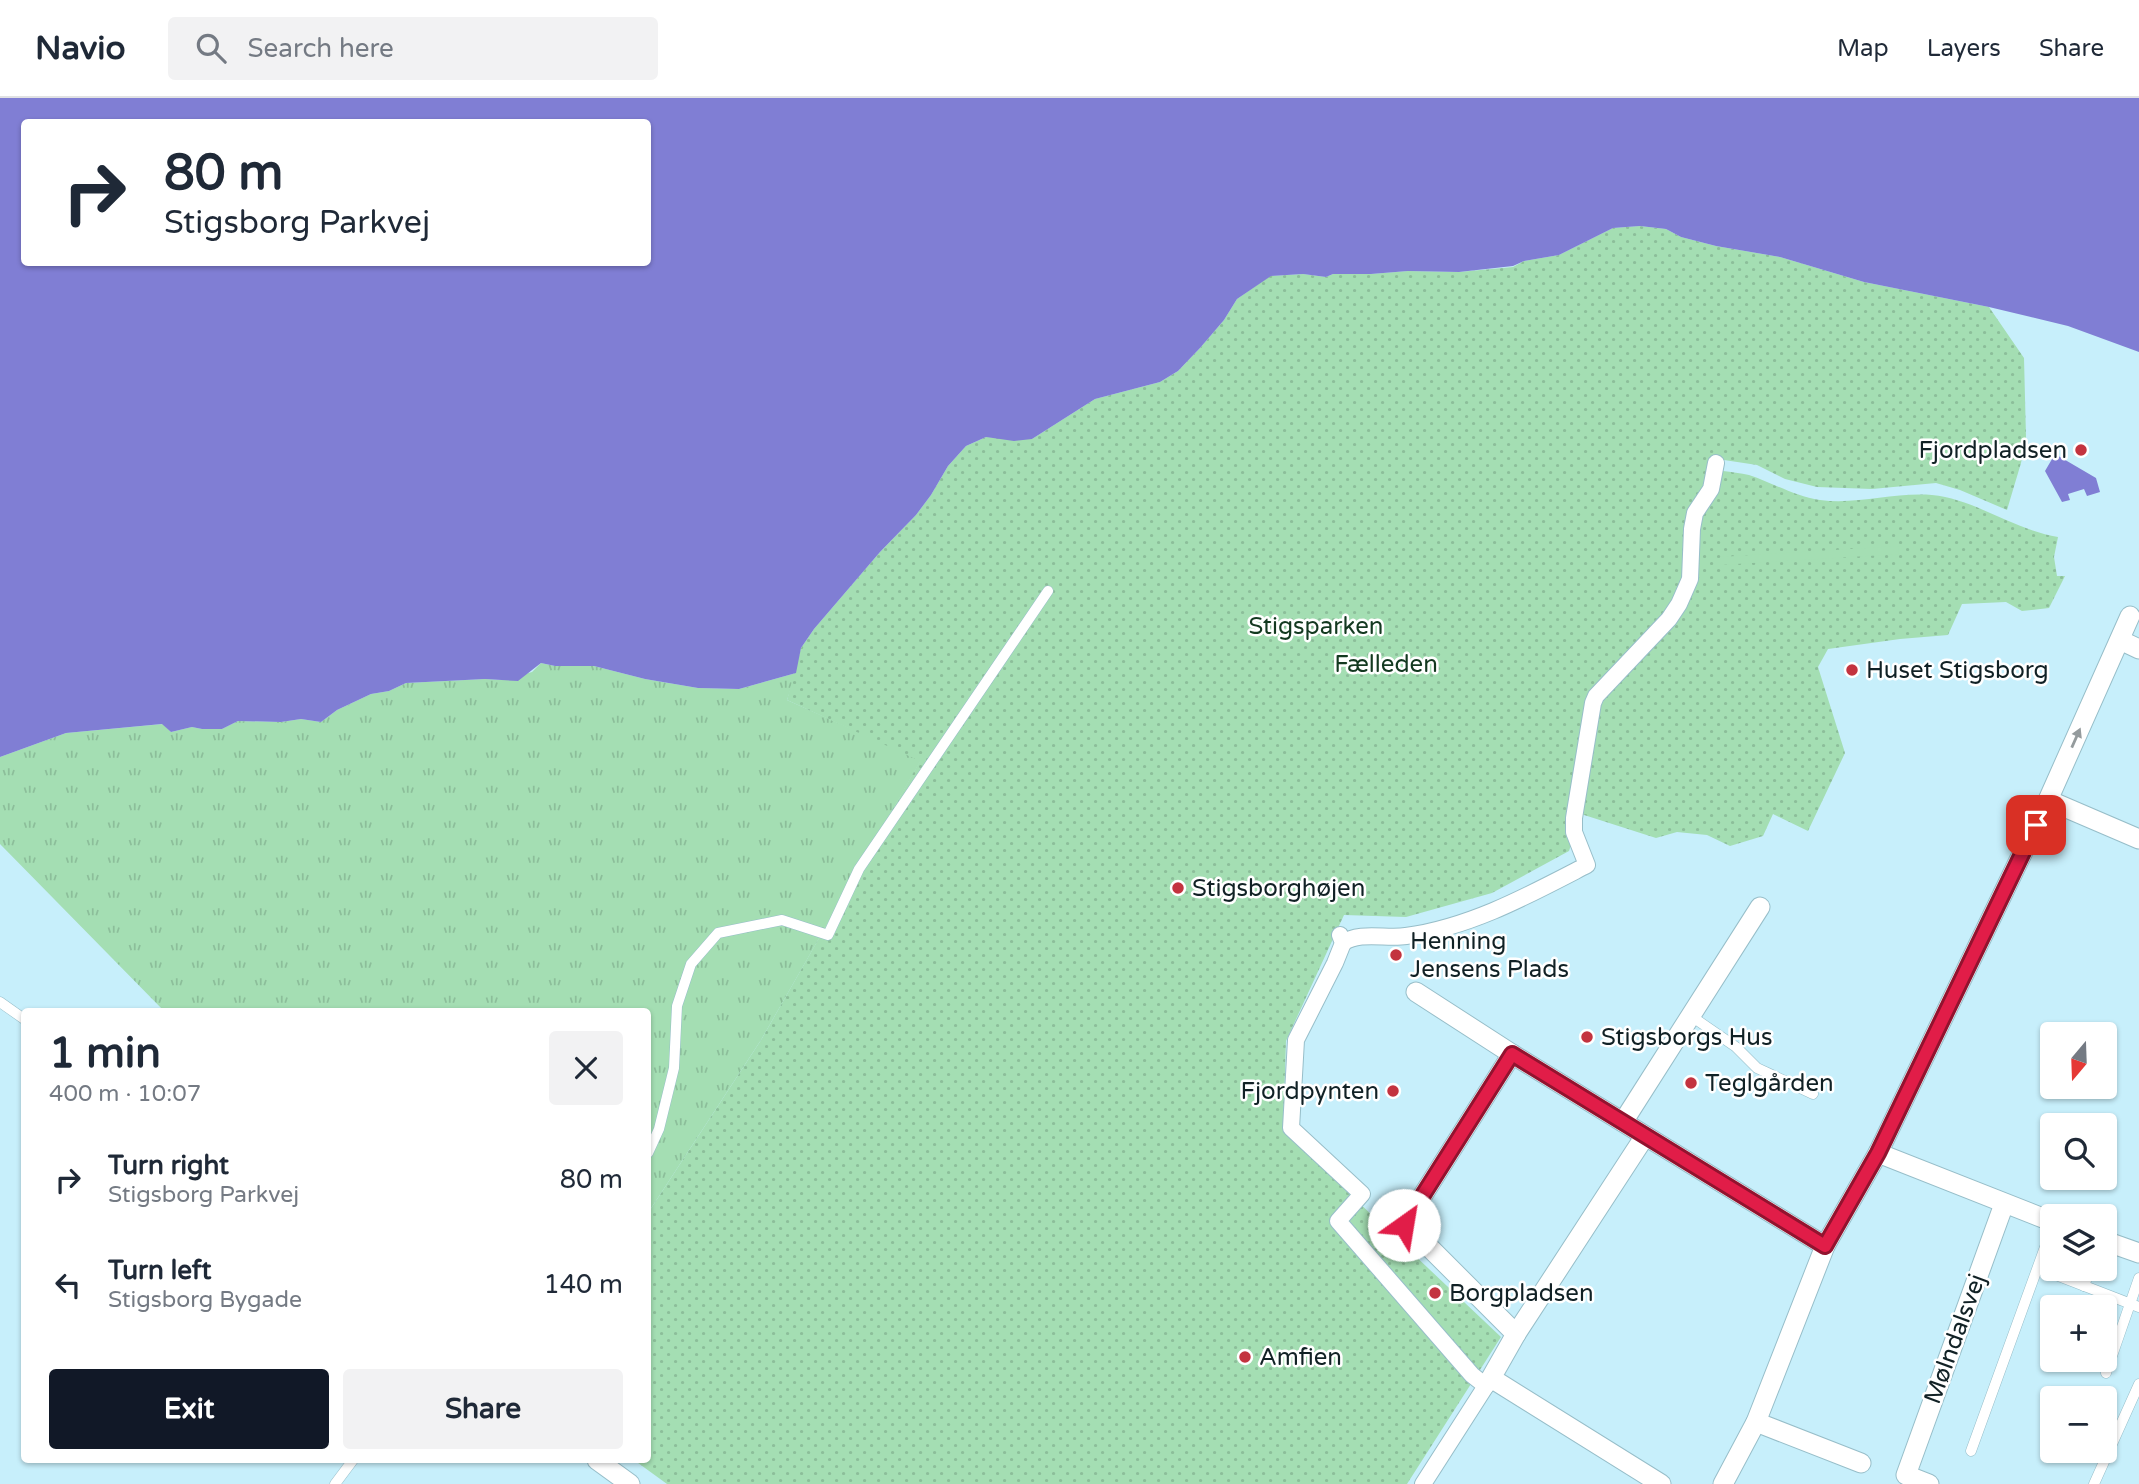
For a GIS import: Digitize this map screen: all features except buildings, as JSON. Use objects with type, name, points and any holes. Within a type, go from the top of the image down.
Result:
[{"type":"street","points":[[1661,1484],[1472,1375],[1338,1221],[1362,1194],[1291,1128],[1296,1040],[1341,939],[1405,936],[1498,910],[1587,865],[1574,832],[1574,825],[1593,704],[1596,696],[1679,604],[1690,579],[1695,513],[1711,489],[1716,463]]},
{"type":"street","points":[[1723,1484],[1756,1422],[1825,1246],[1878,1153],[2048,800],[2134,645],[2130,616]]},
{"type":"street","points":[[2048,800],[2139,839]]},
{"type":"street","points":[[1623,1122],[1760,907]]},
{"type":"street","points":[[1416,992],[1825,1246]]},
{"type":"street","points":[[1512,1054],[1404,1225],[1516,1334]]},
{"type":"street","points":[[1423,1484],[1516,1334],[1645,1136]]},
{"type":"street","points":[[1878,1153],[2040,1219]]},
{"type":"street","name":"Mølndalsvej","points":[[1929,1484],[1903,1479],[2004,1204]]},
{"type":"street","points":[[2117,1245],[2139,1253]]},
{"type":"street","points":[[1756,1422],[1861,1463]]},
{"type":"street","points":[[601,1463],[630,1484]]},
{"type":"lane","points":[[651,1146],[659,1129],[674,1068],[677,1006],[691,964],[718,933],[782,920],[828,935],[859,869],[1048,591]]},
{"type":"lane","points":[[0,1002],[21,1017]]},
{"type":"lane","points":[[1691,1016],[1736,1048],[1757,1068],[1813,1094]]},
{"type":"lane","points":[[1971,1451],[2040,1262]]},
{"type":"lane","points":[[2038,1268],[2134,1305]]},
{"type":"lane","points":[[2106,1373],[2134,1305],[2139,1278]]},
{"type":"lane","points":[[2084,1286],[2086,1281]]},
{"type":"lane","points":[[2094,1484],[2139,1384]]},
{"type":"lane","points":[[335,1484],[351,1463]]},
{"type":"green space","name":"Stigsparken","points":[[1640,226],[1666,229],[1681,237],[1780,257],[1864,282],[1989,307],[2024,358],[2026,437],[2007,510],[1936,483],[1872,489],[1817,487],[1785,479],[1757,465],[1724,460],[1723,471],[1749,475],[1820,500],[1848,501],[1932,495],[1964,502],[2026,528],[2058,537],[2054,557],[2057,576],[2065,576],[2049,608],[2022,611],[2006,602],[1962,604],[1948,635],[1828,649],[1818,667],[1845,753],[1808,831],[1773,814],[1763,836],[1730,846],[1707,835],[1677,832],[1656,838],[1581,814],[1569,851],[1492,893],[1406,917],[1344,915],[1286,1041],[1283,1131],[1501,1337],[1407,1484],[667,1484],[638,1463],[651,1463],[651,1208],[761,1040],[920,761],[787,700],[801,648],[814,629],[880,552],[916,515],[948,466],[966,446],[986,437],[1032,439],[1095,399],[1160,382],[1178,371],[1200,348],[1224,320],[1237,299],[1270,276],[1303,274],[1326,277],[1333,274],[1459,272],[1513,267],[1524,261],[1559,255],[1613,228]]},
{"type":"green space","points":[[1898,546],[1899,554],[1720,565],[1720,557]]},
{"type":"green space","points":[[541,663],[555,666],[594,666],[645,679],[698,688],[739,689],[796,673],[787,700],[921,760],[761,1040],[651,1208],[651,1008],[161,1008],[0,844],[0,757],[66,733],[163,724],[171,732],[192,727],[222,729],[238,721],[281,722],[301,719],[321,722],[337,710],[371,694],[389,691],[406,683],[502,680],[532,672]]},
{"type":"shaded area","points":[[0,98],[2139,98],[2139,352],[2068,326],[1864,282],[1780,257],[1716,246],[1681,237],[1666,229],[1640,226],[1613,228],[1559,255],[1524,261],[1513,266],[1459,272],[1408,271],[1333,274],[1326,277],[1303,274],[1271,276],[1237,299],[1224,320],[1200,348],[1178,371],[1160,382],[1095,399],[1032,439],[1014,441],[986,437],[966,446],[948,466],[916,515],[880,552],[814,629],[801,648],[796,673],[739,689],[698,688],[645,679],[594,666],[555,666],[541,663],[518,681],[485,679],[406,683],[389,691],[371,694],[337,710],[321,722],[301,719],[281,722],[238,721],[222,729],[192,727],[171,732],[162,724],[66,733],[0,757]]},
{"type":"shaded area","points":[[2055,454],[2096,478],[2100,492],[2087,496],[2084,489],[2068,494],[2070,500],[2062,502],[2045,471]]},
{"type":"place","name":"Fjordpladsen","points":[[2081,450]]},
{"type":"place","name":"Huset Stigsborg","points":[[1852,670]]},
{"type":"place","name":"Stigsborghøjen","points":[[1178,888]]},
{"type":"place","name":"Henning Jensens Plads","points":[[1396,955]]},
{"type":"place","name":"Stigsborgs Hus","points":[[1587,1037]]},
{"type":"place","name":"Teglgården","points":[[1691,1083]]},
{"type":"place","name":"Fjordpynten","points":[[1393,1091]]},
{"type":"place","name":"Borgpladsen","points":[[1435,1293]]},
{"type":"place","name":"Amfien","points":[[1245,1357]]},
{"type":"route","points":[[1404,1225],[1512,1054],[1825,1246],[1878,1153],[2036,825]]},
{"type":"park label","name":"Fælleden","points":[[1386,664]]}]
